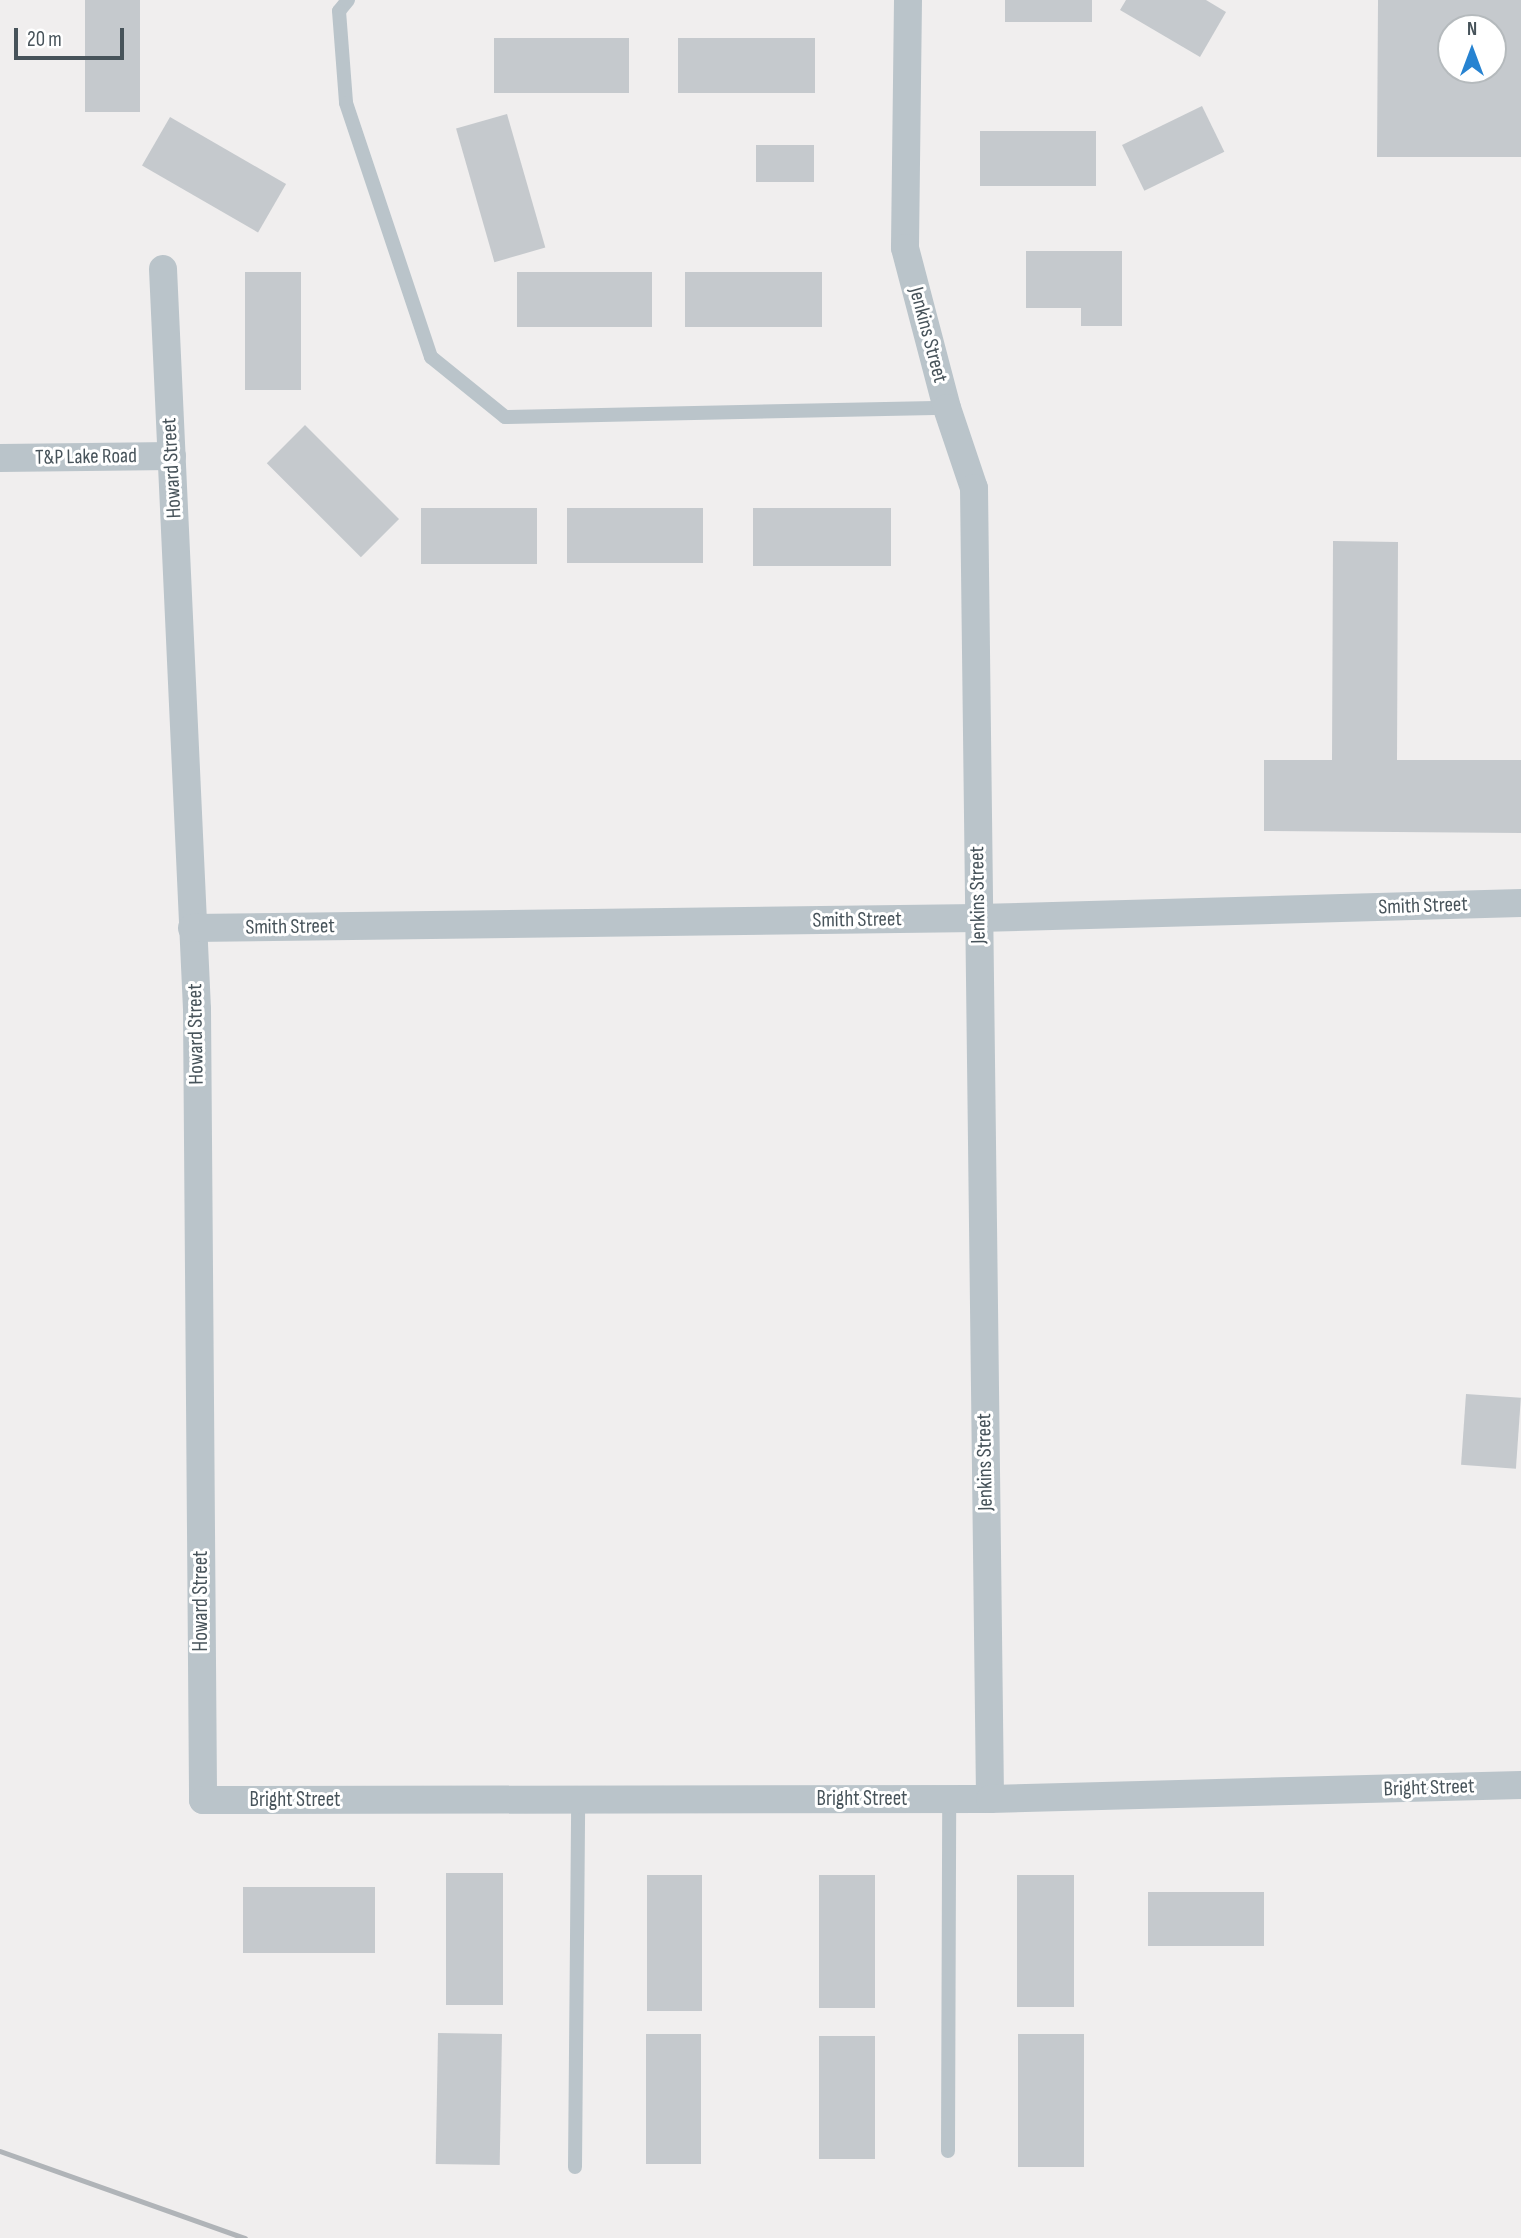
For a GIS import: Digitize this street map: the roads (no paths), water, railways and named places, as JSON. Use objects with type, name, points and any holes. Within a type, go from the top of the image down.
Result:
[{"type":"street","name":"Jenkins Street","points":[[908,0],[905,248],[947,408],[974,488],[990,1799]]},
{"type":"street","name":"Howard Street","points":[[163,269],[197,1024],[203,1800]]},
{"type":"street","name":"T&P Lake Road","points":[[0,458],[172,456]]},
{"type":"street","name":"Smith Street","points":[[192,928],[978,918],[1521,903]]},
{"type":"street","name":"Bright Street","points":[[203,1800],[990,1799],[1521,1785]]},
{"type":"lane","points":[[348,0],[339,11],[346,103],[431,357],[505,417],[947,408]]},
{"type":"lane","points":[[948,2151],[949,1799]]},
{"type":"lane","points":[[575,2167],[578,1800]]},
{"type":"railway","points":[[0,2151],[245,2238]]}]
